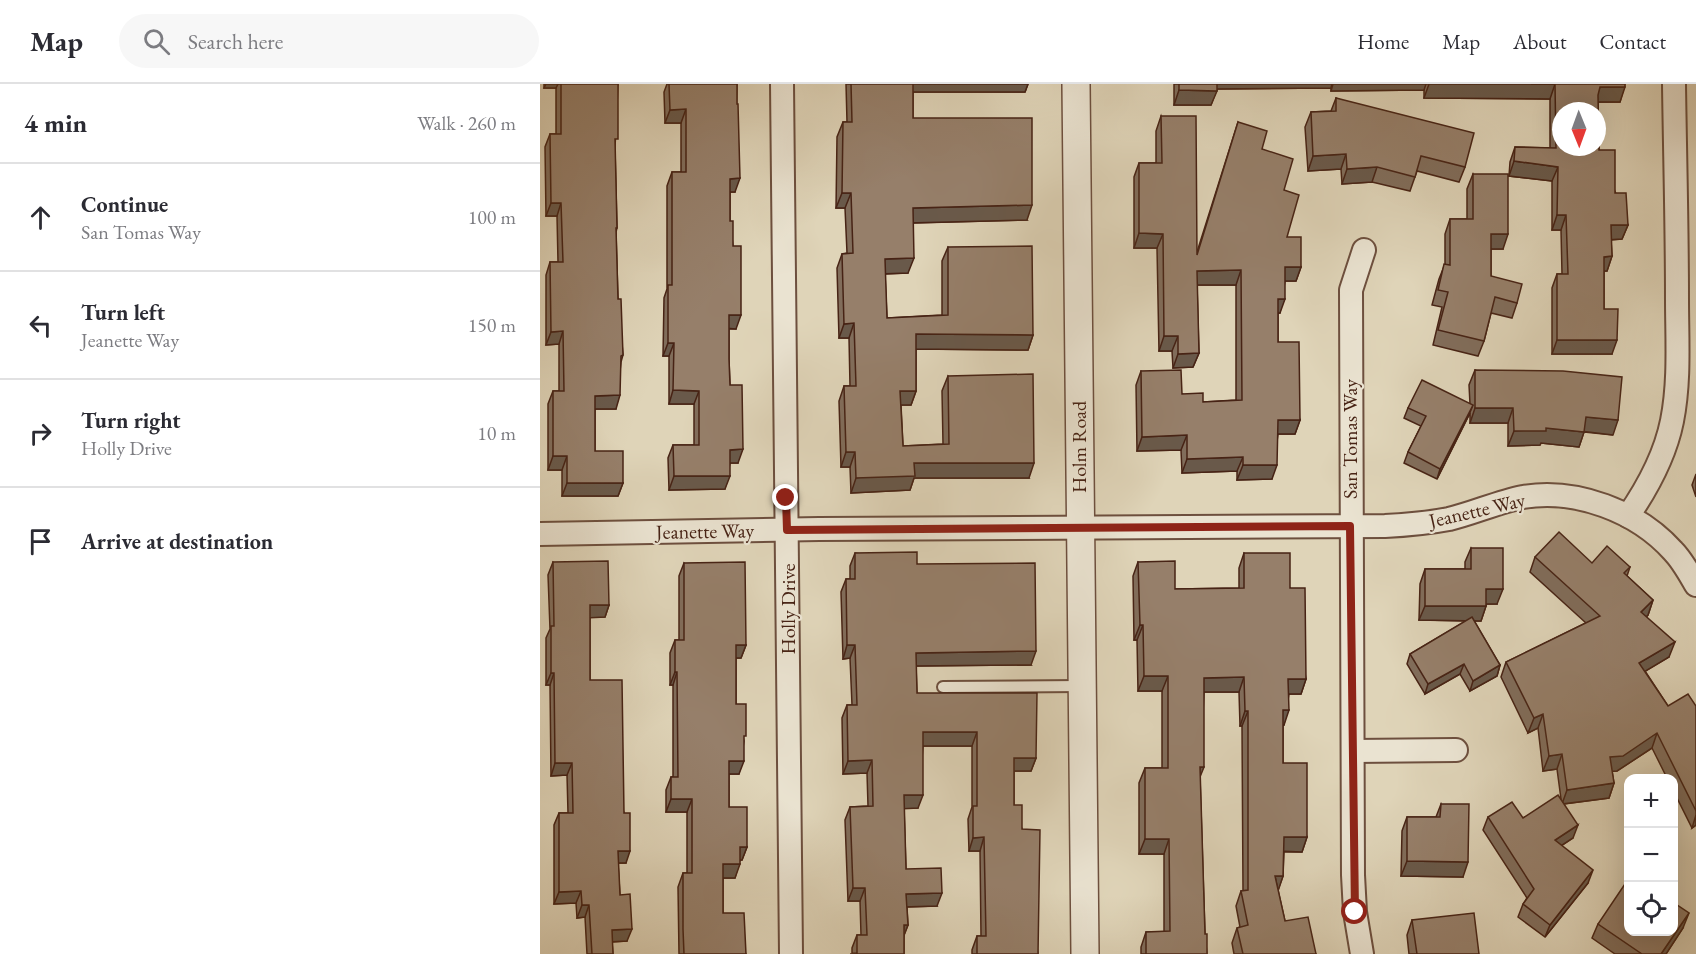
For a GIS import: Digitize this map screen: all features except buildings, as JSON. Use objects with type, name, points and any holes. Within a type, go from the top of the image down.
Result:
[{"type":"street","name":"Holly Drive","points":[[782,84],[791,954]]},
{"type":"street","name":"Holm Road","points":[[1076,84],[1085,954]]},
{"type":"street","points":[[1628,516],[1659,462],[1672,422],[1686,263],[1674,84]]},
{"type":"street","name":"San Tomas Way","points":[[1362,954],[1354,903],[1350,526],[1351,290],[1364,250]]},
{"type":"street","name":"Jeanette Way","points":[[540,534],[1350,526],[1425,523],[1450,519],[1514,499],[1550,495],[1602,505],[1628,516],[1652,531],[1673,551],[1696,585]]},
{"type":"street","points":[[1354,751],[1456,750]]},
{"type":"lane","points":[[943,687],[1081,686]]},
{"type":"route","points":[[786,498],[787,530],[1350,526],[1355,912]]}]
